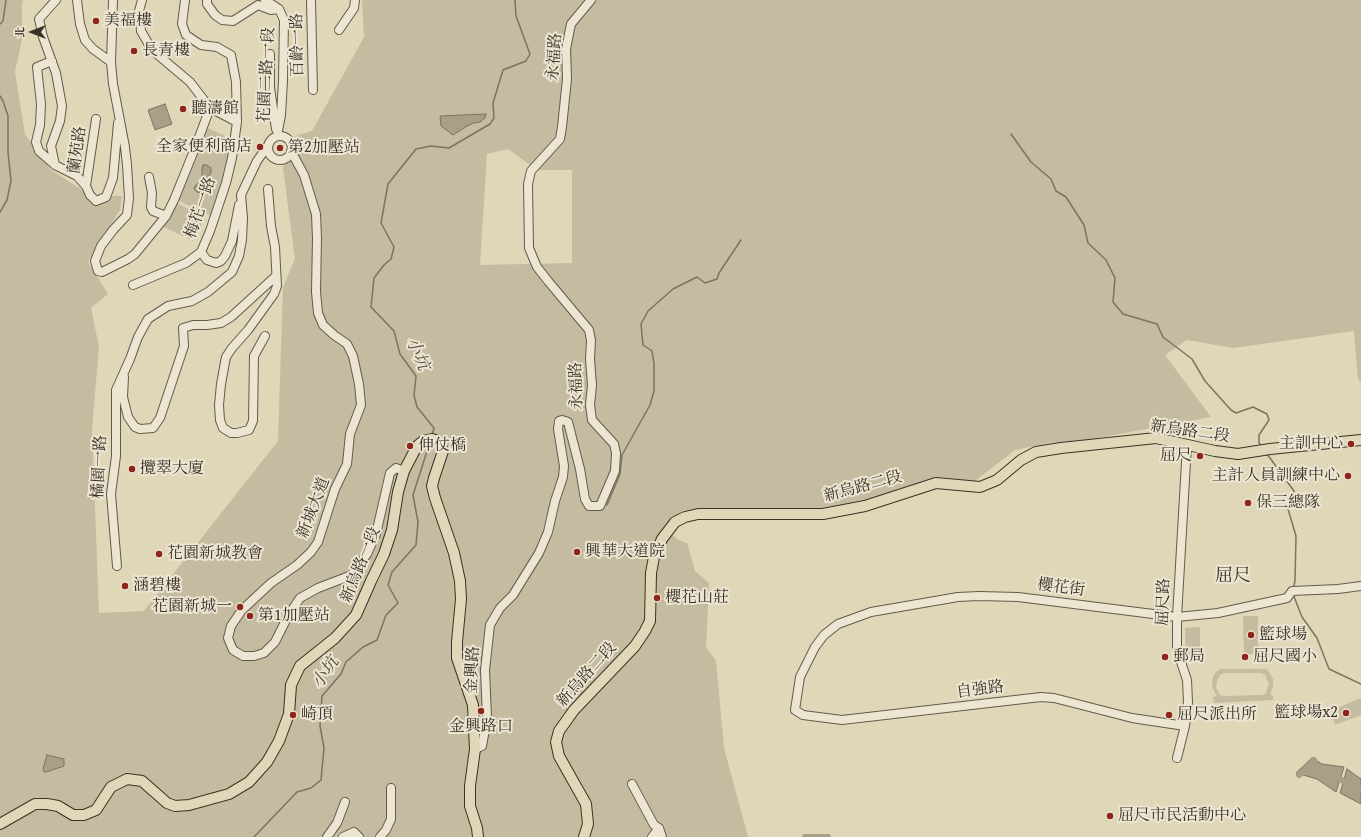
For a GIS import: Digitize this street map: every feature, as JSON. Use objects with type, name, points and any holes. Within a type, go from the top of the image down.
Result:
[{"type":"main road","name":"新烏路二段","points":[[584,837],[588,824],[586,804],[559,756],[556,742],[559,731],[574,710],[635,646],[645,631],[650,621],[651,573],[654,556],[662,539],[675,522],[685,517],[698,514],[823,514],[865,506],[936,483],[980,487],[997,480],[1021,460],[1036,452],[1156,438],[1215,451],[1238,454],[1270,449],[1361,440]]},
{"type":"main road","name":"新烏路一段","points":[[0,824],[35,804],[58,806],[73,815],[84,815],[96,810],[111,787],[127,779],[142,782],[167,803],[175,806],[189,805],[229,794],[249,782],[267,762],[279,740],[289,714],[291,685],[300,666],[335,638],[356,615],[384,554],[392,530],[398,492],[404,470],[417,446],[423,441],[432,440],[438,442],[443,451],[432,486],[454,553],[460,581],[461,600],[457,658],[473,705],[475,750],[470,786],[470,806],[477,828],[478,837]]},
{"type":"street","points":[[55,165],[51,146],[60,121],[62,106],[56,73],[43,37],[39,19],[56,0]]},
{"type":"street","points":[[78,0],[80,24],[86,40],[93,49],[111,62]]},
{"type":"street","points":[[113,0],[111,62],[113,84],[125,147],[128,198],[127,215],[101,246],[95,261],[98,271],[102,272],[135,254],[166,216],[190,161],[210,108]]},
{"type":"street","points":[[142,0],[139,11],[141,31],[152,50],[190,82],[210,108],[237,122]]},
{"type":"street","name":"梅花一路","points":[[133,285],[186,263],[201,252],[210,231],[232,158],[237,122],[236,82],[231,55],[217,47],[201,45],[186,35],[182,24],[185,0]]},
{"type":"street","points":[[207,0],[207,4],[222,20],[232,21],[258,5],[271,10],[279,9]]},
{"type":"street","name":"花園二路一段","points":[[265,0],[279,9],[284,20],[281,115],[277,136]]},
{"type":"street","name":"百齡一路","points":[[311,0],[313,90]]},
{"type":"street","points":[[339,30],[354,8],[355,0]]},
{"type":"street","name":"永福路","points":[[513,595],[540,554],[548,532],[555,501],[563,478],[564,466],[558,429],[559,422],[562,420],[568,422],[580,470],[585,499],[589,506],[600,506],[615,472],[616,453],[614,444],[592,420],[590,405],[592,385],[590,359],[591,340],[589,330],[537,267],[529,248],[528,184],[531,171],[560,139],[568,79],[566,49],[571,24],[591,0]]},
{"type":"street","points":[[270,54],[270,88],[277,136]]},
{"type":"street","points":[[52,61],[37,67],[41,115],[36,142],[39,151],[55,165],[77,176],[96,201],[106,197],[113,178],[119,114]]},
{"type":"street","points":[[281,115],[286,138]]},
{"type":"street","name":"蘭苑路","points":[[86,186],[96,119]]},
{"type":"street","points":[[201,252],[207,260],[216,263],[221,261],[225,256],[232,241],[242,195],[257,161],[270,141],[277,136],[283,136],[286,138],[291,143],[291,150],[288,157],[277,160],[271,156],[268,150],[269,144]]},
{"type":"street","name":"新城大道","points":[[291,150],[304,175],[316,214],[316,292],[318,313],[323,325],[347,344],[353,356],[359,384],[361,405],[350,434],[347,464],[335,489],[318,542],[311,552],[297,565],[271,583],[242,610],[231,626],[228,638],[233,650],[243,656],[254,656],[264,653],[275,642],[288,616],[300,598],[318,588],[352,575],[367,554],[376,534],[390,473],[396,468],[404,470]]},
{"type":"street","points":[[257,161],[271,156]]},
{"type":"street","points":[[284,159],[304,175]]},
{"type":"street","points":[[149,177],[152,193],[151,207],[154,211],[166,216]]},
{"type":"street","points":[[265,336],[254,356],[253,421],[249,430],[231,433],[224,428],[220,420],[221,384],[226,357],[274,294],[277,286],[275,248],[271,226],[268,189]]},
{"type":"street","name":"橘園一路","points":[[117,566],[111,494],[116,456],[116,390],[138,338],[148,319],[168,306],[192,301],[208,292],[232,272],[239,256],[242,240],[242,195]]},
{"type":"street","points":[[125,370],[123,397],[128,417],[135,427],[140,429],[153,428],[160,418],[184,346],[183,328],[193,325],[221,323],[231,317],[276,276]]},
{"type":"street","name":"屈尺路","points":[[1178,758],[1185,726],[1188,702],[1187,680],[1177,650],[1177,617],[1187,445]]},
{"type":"street","name":"櫻花街","points":[[797,693],[800,677],[806,662],[824,635],[838,624],[871,612],[958,597],[979,596],[1018,597],[1177,617],[1218,613],[1287,598],[1292,591],[1338,589],[1361,586]]},
{"type":"street","name":"金興路","points":[[475,750],[482,746],[487,718],[485,670],[490,625],[500,608],[513,595]]},
{"type":"street","name":"自強路","points":[[797,693],[796,710],[803,715],[842,720],[1041,697],[1054,698],[1132,718],[1185,726]]},
{"type":"street","points":[[632,784],[654,825],[659,828],[662,837]]},
{"type":"street","points":[[380,837],[386,830],[391,819],[391,788]]},
{"type":"street","points":[[326,837],[337,823],[345,802]]},
{"type":"street","points":[[652,837],[659,828]]},
{"type":"street","points":[[343,837],[354,832],[359,837]]},
{"type":"shaded area","points":[[0,0],[23,0],[22,39],[15,72],[25,134],[51,170],[90,195],[122,196],[120,210],[88,262],[108,294],[91,308],[99,347],[92,429],[99,613],[144,611],[278,441],[283,287],[295,259],[283,168],[295,136],[312,131],[364,37],[362,0],[1361,0],[1361,383],[1358,379],[1354,331],[1233,348],[1187,340],[1165,355],[1211,417],[1087,440],[1049,443],[1015,450],[975,481],[937,477],[856,503],[825,509],[734,513],[684,510],[672,518],[667,529],[678,540],[687,543],[695,571],[709,583],[706,647],[716,661],[724,748],[748,837],[0,837]],"holes":[[[508,149],[537,170],[572,170],[572,263],[480,265],[487,154]]]},
{"type":"shaded area","points":[[165,104],[172,124],[155,130],[148,110]]},
{"type":"shaded area","points":[[486,114],[485,118],[480,122],[467,126],[453,135],[441,126],[440,116]]},
{"type":"shaded area","points":[[206,127],[230,138],[227,168],[211,216],[177,200]]},
{"type":"shaded area","points":[[203,165],[207,165],[211,168],[211,172],[203,192],[201,193],[194,189],[195,186],[202,180]]},
{"type":"shaded area","points":[[176,203],[205,217],[193,241],[164,227]]},
{"type":"shaded area","name":"籃球場","points":[[1243,616],[1258,616],[1258,654],[1244,654]]},
{"type":"shaded area","points":[[1200,627],[1200,659],[1186,659],[1185,628]]},
{"type":"shaded area","points":[[1221,669],[1268,670],[1273,679],[1273,686],[1270,695],[1273,695],[1273,700],[1214,703],[1213,697],[1217,696],[1212,687],[1213,677],[1216,672]],"holes":[[[1224,673],[1261,673],[1265,675],[1269,684],[1265,694],[1225,696],[1220,695],[1216,688],[1217,680],[1220,675]]]},
{"type":"shaded area","name":"籃球場x2","points":[[1361,698],[1361,715],[1335,725],[1330,711]]},
{"type":"shaded area","points":[[47,755],[64,759],[64,766],[44,772],[43,769]]},
{"type":"shaded area","points":[[1312,758],[1322,764],[1344,767],[1336,792],[1317,779],[1296,773]]},
{"type":"shaded area","points":[[1347,769],[1361,779],[1361,804],[1340,793]]},
{"type":"waterway","points":[[0,24],[3,21],[6,0]]},
{"type":"waterway","name":"小坑","points":[[432,435],[434,428],[417,407],[414,395],[416,376],[400,354],[394,331],[371,307],[374,278],[384,265],[391,259],[394,247],[381,223],[388,184],[416,149],[431,146],[449,148],[490,124],[494,118],[493,103],[503,70],[526,61],[530,54],[516,16],[515,0]]},
{"type":"waterway","points":[[0,96],[8,116],[8,152],[11,181],[7,200],[0,212]]},
{"type":"waterway","points":[[1011,134],[1031,162],[1051,179],[1056,191],[1066,197],[1084,225],[1088,243],[1106,260],[1115,278],[1113,302],[1123,314],[1157,324],[1163,337],[1192,359],[1205,381],[1231,410],[1236,413],[1253,407],[1267,414],[1269,420],[1259,435],[1259,443],[1262,446]]},
{"type":"waterway","points":[[607,505],[620,474],[622,455],[650,405],[654,391],[654,364],[652,351],[643,345],[641,324],[648,311],[673,289],[697,277],[705,283],[717,279],[719,273],[741,240]]},
{"type":"waterway","name":"小坑","points":[[254,837],[297,792],[311,788],[321,780],[324,748],[320,726],[322,696],[341,674],[346,662],[363,647],[377,640],[386,615],[398,603],[388,585],[392,572],[416,545],[418,522],[413,495],[429,445]]},
{"type":"waterway","points":[[1267,454],[1294,491],[1288,509],[1296,536],[1295,581],[1293,589]]},
{"type":"waterway","points":[[1293,594],[1302,617],[1317,638],[1329,669],[1361,684]]},
{"type":"waterway","points":[[1299,775],[1311,766],[1314,760]]},
{"type":"waterway","points":[[1333,776],[1361,789]]},
{"type":"waterway","points":[[805,837],[828,837]]},
{"type":"place","name":"美福樓","points":[[96,21]]},
{"type":"place","name":"長青樓","points":[[134,51]]},
{"type":"place","name":"聽濤館","points":[[183,109]]},
{"type":"place","name":"全家便利商店","points":[[260,147]]},
{"type":"place","name":"第2加壓站","points":[[280,148]]},
{"type":"place","name":"主訓中心","points":[[1351,444]]},
{"type":"place","name":"伸仗橋","points":[[410,446]]},
{"type":"place","name":"屈尺","points":[[1200,456]]},
{"type":"place","name":"攬翠大廈","points":[[132,469]]},
{"type":"place","name":"主計人員訓練中心","points":[[1348,476]]},
{"type":"place","name":"保三總隊","points":[[1248,503]]},
{"type":"place","name":"興華大道院","points":[[577,552]]},
{"type":"place","name":"花園新城教會","points":[[159,554]]},
{"type":"place","name":"涵碧樓","points":[[125,586]]},
{"type":"place","name":"櫻花山莊","points":[[657,598]]},
{"type":"place","name":"花園新城一","points":[[240,607]]},
{"type":"place","name":"第1加壓站","points":[[250,616]]},
{"type":"place","name":"籃球場","points":[[1251,635]]},
{"type":"place","name":"郵局","points":[[1165,657]]},
{"type":"place","name":"屈尺國小","points":[[1245,657]]},
{"type":"place","name":"金興路口","points":[[481,711]]},
{"type":"place","name":"籃球場x2","points":[[1346,713]]},
{"type":"place","name":"崎頂","points":[[293,715]]},
{"type":"place","name":"屈尺派出所","points":[[1169,715]]},
{"type":"place","name":"屈尺市民活動中心","points":[[1110,816]]},
{"type":"district","name":"屈尺","points":[[1233,576]]}]
